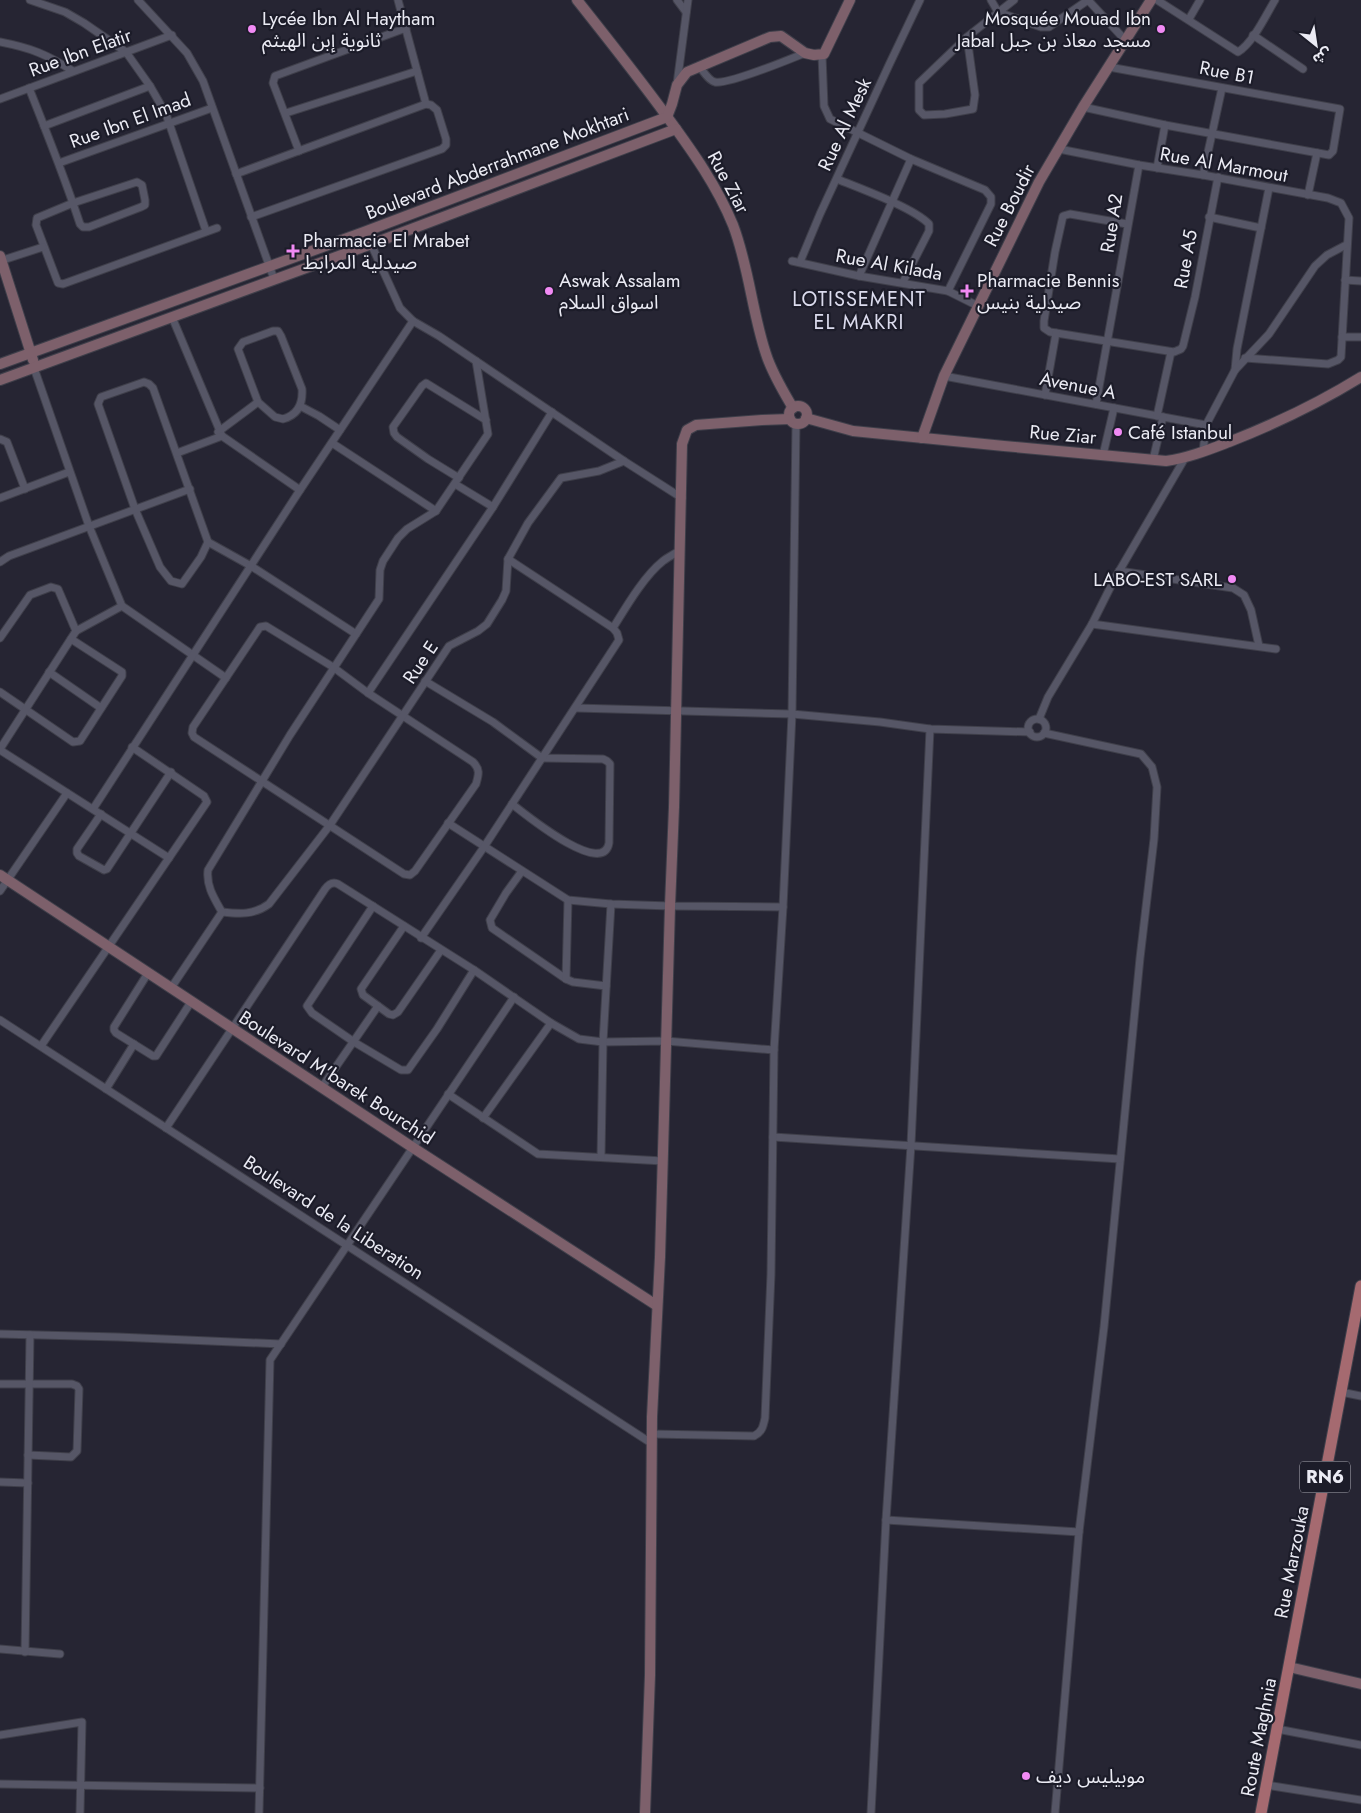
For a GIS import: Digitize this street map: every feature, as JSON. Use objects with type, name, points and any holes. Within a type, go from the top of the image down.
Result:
[{"type":"main road","name":"Rue Marzouka","points":[[1289,1667],[1361,1286]]},
{"type":"main road","name":"Route Maghnia","points":[[1260,1813],[1289,1667]]},
{"type":"street","points":[[30,0],[64,12],[84,23],[126,52],[150,86],[169,123],[206,232]]},
{"type":"street","points":[[138,0],[172,35],[187,54],[203,81],[274,279]]},
{"type":"street","points":[[398,0],[426,104]]},
{"type":"street","name":"Rue Ziar","points":[[577,0],[667,116],[714,185],[732,224],[745,262],[766,356],[793,408]]},
{"type":"street","points":[[677,0],[686,12]]},
{"type":"street","points":[[667,116],[677,85],[688,0]]},
{"type":"street","points":[[677,85],[687,72],[775,35],[784,37],[805,53],[822,55],[833,39],[850,0]]},
{"type":"street","name":"Rue Al Mesk","points":[[800,262],[920,0]]},
{"type":"street","points":[[991,0],[998,12],[1041,27],[1050,27],[1088,0],[1126,41]]},
{"type":"street","points":[[967,38],[975,95],[973,109],[945,114],[924,115],[919,110],[918,83],[967,38],[1014,0]]},
{"type":"street","name":"Rue Boudir","points":[[922,438],[944,376],[1039,182],[1083,107],[1151,0]]},
{"type":"street","points":[[1156,0],[1189,19],[1238,52],[1244,48],[1275,0]]},
{"type":"street","points":[[1189,19],[1200,0]]},
{"type":"street","points":[[299,151],[273,83],[275,76],[406,28]]},
{"type":"street","name":"Rue Ibn Elatir","points":[[0,99],[172,35]]},
{"type":"street","points":[[1253,35],[1303,69]]},
{"type":"street","points":[[0,42],[27,47],[49,56],[73,72]]},
{"type":"street","points":[[699,66],[712,81],[718,82],[742,76],[805,53]]},
{"type":"street","points":[[822,55],[823,93],[826,113],[832,120],[911,159],[985,190],[991,198],[991,204],[948,291]]},
{"type":"street","name":"Rue B1","points":[[1109,67],[1340,109],[1333,151],[1329,155],[1317,153]]},
{"type":"street","points":[[286,113],[417,71]]},
{"type":"street","points":[[44,126],[150,86]]},
{"type":"street","points":[[29,88],[59,163],[74,203],[80,224],[85,228],[141,207],[146,203],[142,185],[136,182],[74,203],[37,218],[36,225],[43,247],[58,283],[63,284],[217,228]]},
{"type":"street","points":[[1203,175],[1222,88]]},
{"type":"street","points":[[236,174],[426,104],[431,105],[437,110],[446,139],[446,145],[442,149],[251,217]]},
{"type":"street","points":[[1083,107],[1165,125],[1317,153],[1308,195]]},
{"type":"street","name":"Rue Ibn El Imad","points":[[59,163],[212,108]]},
{"type":"street","name":"Boulevard Abderrahmane Mokhtari","points":[[0,364],[480,188],[667,116]]},
{"type":"street","points":[[1157,168],[1165,125]]},
{"type":"street","name":"Boulevard Abderrahmane Mokhtari","points":[[0,380],[371,244],[676,129]]},
{"type":"street","name":"Rue Al Marmout","points":[[1059,149],[1336,200],[1341,203],[1349,218],[1340,357],[1333,363],[1328,364],[1245,358]]},
{"type":"street","points":[[859,276],[911,159]]},
{"type":"street","name":"Rue A2","points":[[1096,404],[1138,165]]},
{"type":"street","points":[[539,166],[545,179]]},
{"type":"street","name":"Rue A5","points":[[1171,352],[1181,350],[1183,346],[1195,297],[1218,178]]},
{"type":"street","points":[[837,179],[892,203],[921,218],[930,226],[903,282]]},
{"type":"street","points":[[480,188],[485,201]]},
{"type":"street","points":[[1235,370],[1237,349],[1262,228],[1268,188]]},
{"type":"street","points":[[1127,224],[1070,214],[1064,215],[1061,221],[1044,321],[1045,329],[1053,332],[1171,352],[1153,460]]},
{"type":"street","points":[[1209,217],[1262,228]]},
{"type":"street","points":[[371,244],[400,308],[413,321],[439,336],[682,498]]},
{"type":"street","points":[[1203,452],[1206,425],[1235,370],[1269,334],[1315,266],[1327,255],[1346,245]]},
{"type":"street","points":[[43,247],[0,259],[69,472],[122,606],[226,678]]},
{"type":"street","name":"Rue Al Kilada","points":[[792,260],[859,276],[948,291],[978,306]]},
{"type":"street","points":[[1346,280],[1361,281]]},
{"type":"street","points":[[172,317],[220,434],[300,490]]},
{"type":"street","points":[[93,809],[300,490],[413,321]]},
{"type":"street","points":[[278,331],[302,389],[300,406],[296,412],[283,419],[275,417],[258,402],[238,352],[238,347],[243,342],[260,335],[278,331]]},
{"type":"street","points":[[1045,395],[1053,332]]},
{"type":"street","points":[[1342,337],[1361,337]]},
{"type":"street","points":[[171,988],[222,912],[210,889],[207,879],[208,870],[333,667],[379,599],[380,570],[383,561],[398,538],[407,529],[436,511],[488,434],[476,361]]},
{"type":"street","name":"Avenue A","points":[[944,376],[1206,425]]},
{"type":"street","name":"Rue Ziar","points":[[806,418],[853,431],[1166,460],[1185,458],[1203,452],[1283,419],[1337,392],[1361,377]]},
{"type":"street","points":[[208,542],[201,557],[182,584],[166,577],[135,509],[100,412],[99,399],[140,382],[149,384],[153,388],[208,542],[251,566],[356,634]]},
{"type":"street","points":[[486,420],[426,383],[393,427],[397,437],[492,507]]},
{"type":"street","points":[[177,454],[220,434],[258,402]]},
{"type":"street","points":[[300,406],[340,430]]},
{"type":"street","points":[[645,1813],[650,1675],[651,1438],[663,1161],[674,807],[682,444],[685,432],[696,425],[793,422],[802,423],[806,418],[806,414],[803,409],[797,407],[793,408],[790,413],[793,422],[792,714],[774,1050],[766,1418],[763,1429],[754,1436],[651,1438]]},
{"type":"street","points":[[1103,455],[1114,408]]},
{"type":"street","points":[[368,693],[392,660],[552,412]]},
{"type":"street","points":[[0,439],[7,442],[25,489]]},
{"type":"street","points":[[332,443],[436,511]]},
{"type":"street","points":[[1039,719],[1045,724],[1046,728],[1044,733],[1036,737],[1030,732],[1028,727],[1030,723],[1039,719],[1048,698],[1092,624],[1119,571],[1185,458]]},
{"type":"street","name":"Rue E","points":[[222,912],[250,914],[261,910],[269,904],[330,826],[450,646],[487,624],[506,591],[508,559],[528,523],[561,478],[599,471],[624,461]]},
{"type":"street","points":[[0,498],[69,472]]},
{"type":"street","points":[[0,562],[8,556],[190,489]]},
{"type":"street","points":[[613,628],[629,602],[656,567],[680,550]]},
{"type":"street","points":[[421,938],[484,847],[617,643],[618,635],[613,628],[508,559]]},
{"type":"street","points":[[1119,571],[1233,588],[1244,596],[1251,610],[1259,646]]},
{"type":"street","points":[[0,638],[28,598],[34,593],[51,587],[58,589],[76,631]]},
{"type":"street","points":[[122,606],[76,631],[0,750],[169,858]]},
{"type":"street","points":[[1092,624],[1276,648]]},
{"type":"street","points":[[268,626],[333,667],[368,693],[473,762],[479,768],[476,784],[415,871],[409,876],[261,782],[196,739],[192,733],[193,727],[260,627],[268,626]]},
{"type":"street","points":[[0,692],[76,743],[80,741],[122,676],[122,672],[71,639]]},
{"type":"street","points":[[49,672],[101,708]]},
{"type":"street","points":[[425,681],[493,722],[542,758],[603,759],[609,763],[609,843],[607,850],[601,854],[574,847],[512,804]]},
{"type":"street","points":[[576,708],[792,714],[880,722],[930,729],[1030,732]]},
{"type":"street","points":[[871,1813],[886,1520],[911,1145],[930,729]]},
{"type":"street","points":[[1044,733],[1136,752],[1149,762],[1156,774],[1157,787],[1154,839],[1140,958],[1104,1327],[1079,1532],[1055,1813]]},
{"type":"street","points":[[42,1046],[207,800],[171,772],[132,747]]},
{"type":"street","points":[[101,814],[77,849],[79,856],[106,870],[171,772]]},
{"type":"street","points":[[0,891],[4,878],[67,793]]},
{"type":"street","points":[[448,824],[568,900],[670,906],[783,907]]},
{"type":"street","points":[[522,871],[490,920],[491,927],[566,979],[573,982],[606,986]]},
{"type":"street","name":"Boulevard M'barek Bourchid","points":[[4,878],[231,1029],[656,1305]]},
{"type":"street","points":[[166,1128],[328,885],[338,884],[474,970],[551,1023],[579,1039],[603,1042],[666,1041],[774,1050]]},
{"type":"street","points":[[566,979],[568,900]]},
{"type":"street","points":[[601,1157],[603,1042],[611,904]]},
{"type":"street","points":[[373,906],[307,1006],[312,1013],[354,1042],[401,1070],[408,1070],[437,1029],[474,970]]},
{"type":"street","points":[[404,926],[361,989],[363,995],[378,1006],[392,1015],[398,1012],[441,950]]},
{"type":"street","points":[[148,973],[114,1027],[116,1033],[153,1056],[158,1054],[191,1002]]},
{"type":"street","points":[[259,1813],[270,1360],[514,997]]},
{"type":"street","points":[[322,1088],[378,1006]]},
{"type":"street","name":"Boulevard de la Liberation","points":[[0,1020],[651,1438]]},
{"type":"street","points":[[483,1118],[551,1023]]},
{"type":"street","points":[[106,1089],[134,1044]]},
{"type":"street","points":[[448,1094],[538,1154],[663,1161]]},
{"type":"street","points":[[773,1137],[1120,1159]]},
{"type":"street","points":[[0,1334],[281,1344]]},
{"type":"street","points":[[25,1652],[30,1335]]},
{"type":"street","points":[[0,1384],[72,1384],[79,1390],[77,1452],[75,1455],[72,1457],[28,1455]]},
{"type":"street","points":[[1341,1392],[1361,1396]]},
{"type":"street","points":[[0,1482],[28,1483]]},
{"type":"street","points":[[886,1520],[1079,1532]]},
{"type":"street","points":[[0,1650],[60,1654]]},
{"type":"street","points":[[1289,1667],[1361,1684]]},
{"type":"street","points":[[0,1735],[82,1722],[80,1813]]},
{"type":"street","points":[[1277,1729],[1361,1745]]},
{"type":"street","points":[[0,1784],[260,1788]]},
{"type":"street","points":[[1266,1785],[1361,1800]]},
{"type":"place","name":"Lycée Ibn Al Haytham ثانوية إبن الهيثم","points":[[252,29]]},
{"type":"place","name":"Mosquée Mouad Ibn Jabal مسجد معاذ بن جبل","points":[[1161,29]]},
{"type":"place","name":"Pharmacie El Mrabet صيدلية المرابط","points":[[293,251]]},
{"type":"place","name":"Aswak Assalam اسواق السلام","points":[[549,291]]},
{"type":"place","name":"Pharmacie Bennis صيدلية بنيس","points":[[967,291]]},
{"type":"place","name":"Café Istanbul","points":[[1118,432]]},
{"type":"place","name":"LABO-EST SARL","points":[[1232,579]]},
{"type":"place","name":"موبيليس ديف","points":[[1026,1776]]},
{"type":"district","name":"LOTISSEMENT EL MAKRI","points":[[859,310]]}]
